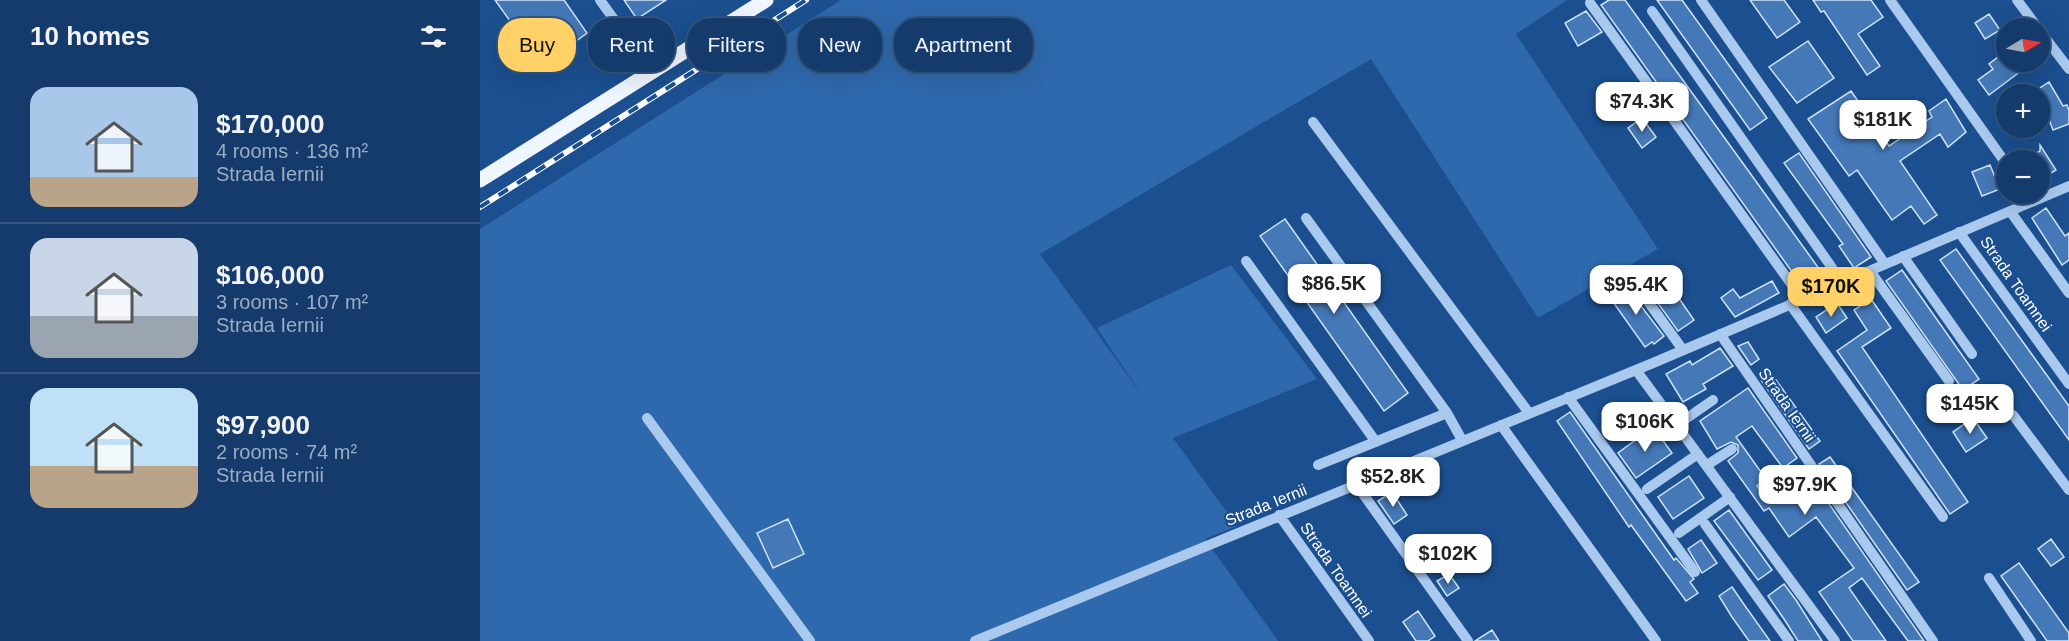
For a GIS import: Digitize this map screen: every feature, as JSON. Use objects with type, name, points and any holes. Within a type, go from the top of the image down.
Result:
[{"type":"main road","points":[[675,56],[747,5],[766,0]]},
{"type":"main road","points":[[480,180],[652,72]]},
{"type":"street","points":[[600,0],[613,18]]},
{"type":"street","points":[[1701,0],[1885,264]]},
{"type":"street","points":[[1890,0],[1996,150]]},
{"type":"street","points":[[2017,0],[2030,18]]},
{"type":"street","points":[[1590,3],[1802,299]]},
{"type":"street","points":[[1652,11],[1842,282]]},
{"type":"street","points":[[2050,44],[2069,69]]},
{"type":"street","points":[[1313,122],[1528,413]]},
{"type":"street","name":"Strada Iernii","points":[[2050,191],[2069,186]]},
{"type":"street","name":"Strada Iernii","points":[[975,641],[1636,370],[2010,211],[2020,204]]},
{"type":"street","points":[[2010,211],[2069,293]]},
{"type":"street","points":[[1306,218],[1446,413],[1462,440]]},
{"type":"street","name":"Strada Toamnei","points":[[1959,232],[2069,384]]},
{"type":"street","points":[[1903,256],[1972,354]]},
{"type":"street","points":[[1246,261],[1376,442]]},
{"type":"street","points":[[1870,271],[1949,381]]},
{"type":"street","points":[[1631,278],[1683,350]]},
{"type":"street","points":[[1790,304],[1943,517]]},
{"type":"street","name":"Strada Iernii","points":[[1720,334],[1933,641]]},
{"type":"street","points":[[1636,370],[1835,641]]},
{"type":"street","points":[[1568,398],[1695,572]]},
{"type":"street","points":[[1677,425],[1713,400]]},
{"type":"street","points":[[1318,465],[1446,413]]},
{"type":"street","points":[[2013,415],[2069,490]]},
{"type":"street","points":[[647,418],[810,641]]},
{"type":"street","points":[[1501,425],[1656,641]]},
{"type":"street","points":[[1707,465],[1731,449]]},
{"type":"street","points":[[1647,489],[1698,453]]},
{"type":"street","points":[[1356,484],[1468,641]]},
{"type":"street","points":[[1679,532],[1730,497]]},
{"type":"street","name":"Strada Toamnei","points":[[1280,515],[1369,641]]},
{"type":"street","points":[[1705,524],[1790,641]]},
{"type":"street","points":[[1989,578],[2031,641]]},
{"type":"shaded area","points":[[841,0],[1567,0],[1516,34],[1658,249],[1538,318],[1371,59],[1040,254],[1144,398],[1097,328],[1231,265],[1317,379],[1173,438],[1237,526],[1205,539],[1278,641],[480,641],[480,229],[727,72],[786,72],[786,35],[798,27],[798,72],[882,72],[882,18],[813,18]]},
{"type":"building","points":[[495,0],[564,0],[587,33],[576,41],[576,18],[508,18]]},
{"type":"building","points":[[624,0],[666,0],[639,18]]},
{"type":"building","points":[[1609,0],[1625,0],[1820,270],[1800,283],[1601,5]]},
{"type":"building","points":[[1657,0],[1682,0],[1767,118],[1750,130]]},
{"type":"building","points":[[1750,0],[1784,0],[1800,22],[1777,38]]},
{"type":"building","points":[[1813,0],[1871,0],[1883,17],[1858,34],[1880,66],[1867,75],[1824,11],[1821,12]]},
{"type":"building","points":[[1586,11],[1602,32],[1578,46],[1565,23]]},
{"type":"building","points":[[1989,14],[1996,24],[1996,32],[1985,39],[1975,23]]},
{"type":"building","points":[[1808,41],[1834,78],[1797,103],[1769,67]]},
{"type":"building","points":[[1996,59],[1996,72],[2020,72],[2004,84],[1996,84],[1996,90],[1989,95],[1978,80],[1993,69],[1989,64]]},
{"type":"building","points":[[2049,82],[2063,106],[2067,105],[2069,111],[2069,124],[2053,130],[2050,122],[2050,84],[2046,84]]},
{"type":"building","points":[[1851,91],[1889,146],[1932,117],[1929,111],[1946,99],[1966,132],[1948,147],[1940,134],[1900,161],[1937,215],[1924,224],[1911,206],[1892,220],[1857,170],[1849,176],[1808,119]]},
{"type":"building","points":[[1642,118],[1656,137],[1642,148],[1628,128]]},
{"type":"building","points":[[1799,153],[1871,257],[1854,268],[1839,246],[1843,244],[1784,163]]},
{"type":"building","points":[[2050,161],[2056,170],[2050,174]]},
{"type":"building","points":[[1990,165],[1996,179],[1996,191],[1982,196],[1972,172]]},
{"type":"building","points":[[2046,208],[2065,236],[2069,233],[2069,260],[2062,265],[2032,218]]},
{"type":"building","points":[[1285,219],[1408,393],[1384,411],[1260,236]]},
{"type":"building","points":[[1956,249],[2069,406],[2069,440],[1940,260]]},
{"type":"building","points":[[1658,268],[1694,320],[1678,331],[1641,280]]},
{"type":"building","points":[[1902,270],[1979,379],[1963,390],[1886,281]]},
{"type":"building","points":[[1772,281],[1779,293],[1735,317],[1721,298],[1733,289],[1740,298]]},
{"type":"building","points":[[1625,285],[1664,336],[1654,344],[1652,342],[1645,347],[1608,295]]},
{"type":"building","points":[[1871,299],[1891,328],[1862,347],[1968,502],[1950,514],[1837,351],[1867,330],[1854,310]]},
{"type":"building","points":[[1837,303],[1847,318],[1826,333],[1816,317]]},
{"type":"building","points":[[1748,342],[1759,359],[1751,365],[1738,346]]},
{"type":"building","points":[[1720,348],[1733,366],[1703,384],[1706,389],[1683,402],[1666,374],[1690,361],[1692,365]]},
{"type":"building","points":[[1771,373],[1820,441],[1809,449],[1761,380]]},
{"type":"building","points":[[1748,388],[1797,458],[1783,468],[1752,426],[1736,437],[1766,479],[1757,486],[1766,499],[1807,472],[1924,641],[1908,641],[1862,578],[1849,588],[1886,641],[1853,641],[1819,592],[1854,568],[1816,517],[1789,537],[1769,508],[1764,511],[1728,461],[1738,453],[1738,445],[1731,442],[1717,449],[1700,421]]},
{"type":"building","points":[[1570,412],[1674,560],[1676,558],[1694,579],[1690,582],[1698,593],[1686,601],[1631,525],[1629,527],[1557,421]]},
{"type":"building","points":[[1973,418],[1987,438],[1966,452],[1953,432]]},
{"type":"building","points":[[1653,427],[1672,453],[1636,478],[1618,453]]},
{"type":"building","points":[[1830,457],[1919,582],[1907,590],[1819,464]]},
{"type":"building","points":[[1689,476],[1704,498],[1673,519],[1658,497]]},
{"type":"building","points":[[1392,492],[1407,515],[1394,524],[1378,501]]},
{"type":"building","points":[[1729,510],[1772,570],[1758,580],[1714,521]]},
{"type":"building","points":[[788,519],[804,554],[773,568],[757,533]]},
{"type":"building","points":[[2051,539],[2064,557],[2051,566],[2038,549]]},
{"type":"building","points":[[1701,540],[1717,563],[1702,573],[1688,549]]},
{"type":"building","points":[[2019,563],[2069,633],[2069,641],[2047,641],[2001,576]]},
{"type":"building","points":[[1449,574],[1459,588],[1447,596],[1437,581]]},
{"type":"building","points":[[1784,584],[1822,641],[1798,641],[1768,596]]},
{"type":"building","points":[[1732,587],[1770,641],[1749,641],[1732,617],[1719,596]]},
{"type":"building","points":[[1418,611],[1435,636],[1428,641],[1416,641],[1403,622]]},
{"type":"building","points":[[1492,630],[1499,641],[1475,641]]},
{"type":"railway","points":[[480,207],[806,0]]}]
